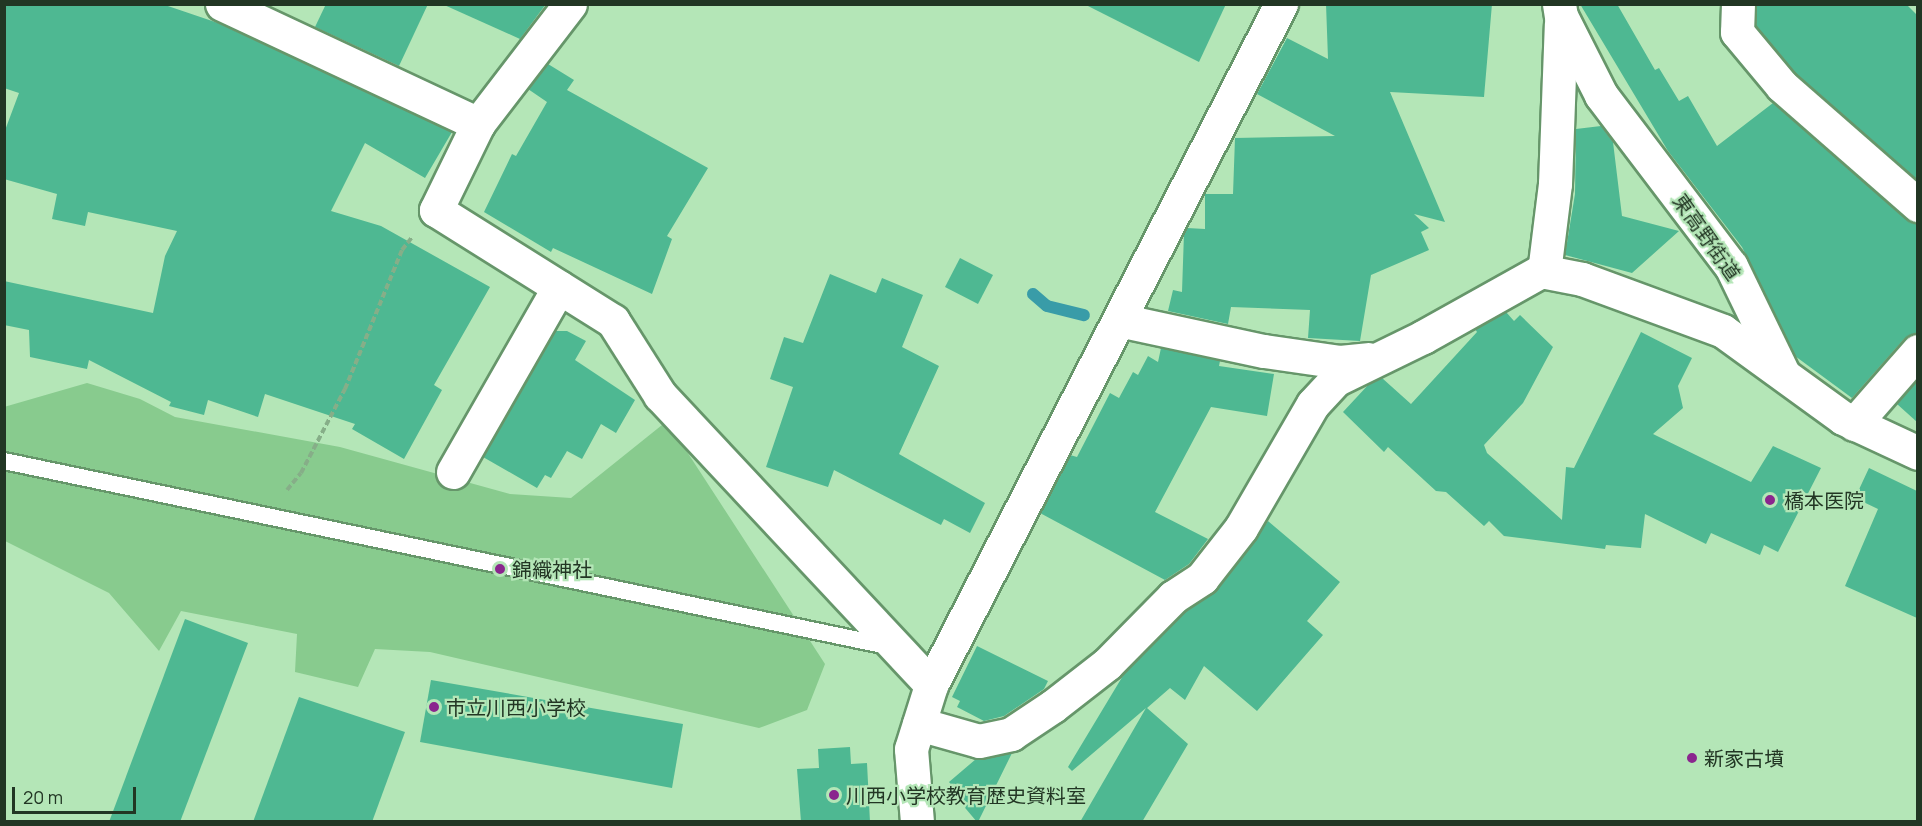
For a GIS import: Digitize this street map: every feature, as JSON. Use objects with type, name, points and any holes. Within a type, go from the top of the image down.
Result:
[{"type":"street","points":[[222,4],[478,124]]},
{"type":"street","points":[[570,4],[478,124],[436,210],[614,321],[660,395],[931,685]]},
{"type":"street","points":[[917,822],[911,749],[931,685],[1281,4]]},
{"type":"street","points":[[1738,4],[1737,32],[1782,86],[1917,205]]},
{"type":"street","points":[[1544,272],[1555,173],[1560,10]]},
{"type":"street","name":"東高野街道","points":[[1560,10],[1601,95],[1731,266],[1783,372],[1854,424],[1917,453]]},
{"type":"street","points":[[919,724],[979,741],[1011,734],[1107,664],[1173,597],[1202,578],[1241,528],[1313,404],[1335,380],[1544,272],[1582,279],[1724,331],[1783,372]]},
{"type":"street","points":[[453,472],[559,287]]},
{"type":"street","points":[[1119,320],[1264,351],[1340,362],[1381,358]]},
{"type":"street","points":[[1854,424],[1917,351]]},
{"type":"lane","points":[[4,461],[896,648]]},
{"type":"path","points":[[264,515],[302,473],[345,389],[402,250],[436,210]]},
{"type":"green space","points":[[87,383],[140,399],[175,417],[340,447],[510,494],[571,498],[667,421],[825,664],[807,710],[759,728],[430,652],[375,649],[358,687],[295,672],[297,634],[181,611],[159,651],[109,593],[5,541],[4,407]]},
{"type":"building","points":[[4,4],[162,4],[218,23],[452,132],[425,178],[365,143],[331,211],[381,226],[490,287],[434,385],[442,390],[404,459],[352,429],[355,424],[265,394],[258,417],[208,400],[204,415],[169,406],[171,402],[89,360],[87,369],[30,357],[29,330],[4,325],[4,281],[153,313],[165,256],[177,231],[88,212],[85,226],[52,219],[57,194],[4,179],[4,133],[19,93],[4,88]]},
{"type":"building","points":[[326,4],[428,4],[399,66],[315,27]]},
{"type":"building","points":[[442,4],[546,4],[520,39]]},
{"type":"building","points":[[1084,4],[1226,4],[1199,62]]},
{"type":"building","points":[[1326,4],[1492,4],[1484,97],[1390,92],[1445,222],[1414,214],[1429,228],[1421,232],[1429,250],[1371,275],[1360,341],[1308,338],[1310,310],[1231,307],[1228,324],[1168,311],[1173,290],[1182,292],[1184,233],[1187,228],[1205,229],[1205,194],[1233,194],[1235,138],[1335,136],[1257,94],[1287,38],[1328,59]]},
{"type":"building","points":[[1580,4],[1617,4],[1655,70],[1659,68],[1679,101],[1688,96],[1717,146],[1773,103],[1906,219],[1917,223],[1917,333],[1904,339],[1852,398],[1795,356],[1742,247],[1668,151]]},
{"type":"building","points":[[1757,4],[1906,4],[1917,15],[1917,180],[1795,73],[1756,26]]},
{"type":"building","points":[[548,64],[574,80],[567,90],[708,168],[667,236],[672,239],[652,294],[553,248],[551,252],[484,212],[512,154],[516,156],[547,102],[528,89]]},
{"type":"building","points":[[1601,126],[1613,142],[1622,216],[1679,231],[1632,273],[1565,255],[1575,194],[1576,129]]},
{"type":"building","points":[[960,258],[993,275],[978,304],[945,287]]},
{"type":"building","points":[[830,274],[876,293],[882,278],[923,295],[902,347],[939,366],[899,454],[985,503],[970,533],[944,519],[941,525],[834,470],[828,487],[766,467],[793,387],[770,379],[784,337],[803,343]]},
{"type":"building","points":[[1506,312],[1514,321],[1520,315],[1553,347],[1523,403],[1484,445],[1487,453],[1562,520],[1566,467],[1574,468],[1641,332],[1692,358],[1678,386],[1683,408],[1653,434],[1751,482],[1773,446],[1821,468],[1778,552],[1764,545],[1760,555],[1711,533],[1706,544],[1645,514],[1641,548],[1606,545],[1605,549],[1504,536],[1489,521],[1484,526],[1446,492],[1436,491],[1388,447],[1384,452],[1343,412],[1369,384],[1382,378],[1411,404],[1477,332],[1475,329]]},
{"type":"building","points":[[555,331],[567,331],[586,341],[575,360],[635,400],[616,433],[601,424],[582,459],[567,451],[551,478],[545,475],[537,488],[483,457]]},
{"type":"building","points":[[1161,348],[1220,361],[1219,366],[1274,374],[1267,416],[1211,407],[1155,512],[1208,539],[1189,564],[1165,580],[1040,513],[1070,455],[1077,457],[1110,393],[1119,398],[1133,372],[1138,375],[1148,356],[1158,362]]},
{"type":"building","points":[[1917,380],[1917,422],[1897,404]]},
{"type":"building","points":[[1869,468],[1917,491],[1917,618],[1845,586],[1878,509],[1855,498]]},
{"type":"building","points":[[1268,521],[1340,582],[1307,621],[1323,635],[1257,711],[1204,666],[1185,700],[1170,688],[1147,708],[1188,744],[1142,822],[1080,822],[1146,708],[1072,771],[1068,767],[1124,674],[1185,612],[1217,590]]},
{"type":"building","points":[[185,619],[248,643],[180,822],[109,822]]},
{"type":"building","points":[[977,646],[1048,681],[1044,689],[1004,716],[984,721],[957,707],[960,701],[952,697]]},
{"type":"building","points":[[431,680],[683,724],[672,788],[420,742]]},
{"type":"building","points":[[299,697],[405,732],[372,822],[253,822]]},
{"type":"building","name":"川西小学校教育歴史資料室","points":[[850,747],[851,764],[867,763],[870,822],[801,822],[797,769],[819,768],[818,749]]},
{"type":"building","points":[[1012,753],[977,822],[950,790],[953,787],[949,782],[976,759]]},
{"type":"waterway","points":[[1033,294],[1047,306],[1084,315]]},
{"type":"place","name":"橋本医院","points":[[1770,500]]},
{"type":"place","name":"錦織神社","points":[[500,569]]},
{"type":"place","name":"市立川西小学校","points":[[434,707]]},
{"type":"place","name":"新家古墳","points":[[1692,758]]},
{"type":"place","name":"川西小学校教育歴史資料室","points":[[834,795]]}]
